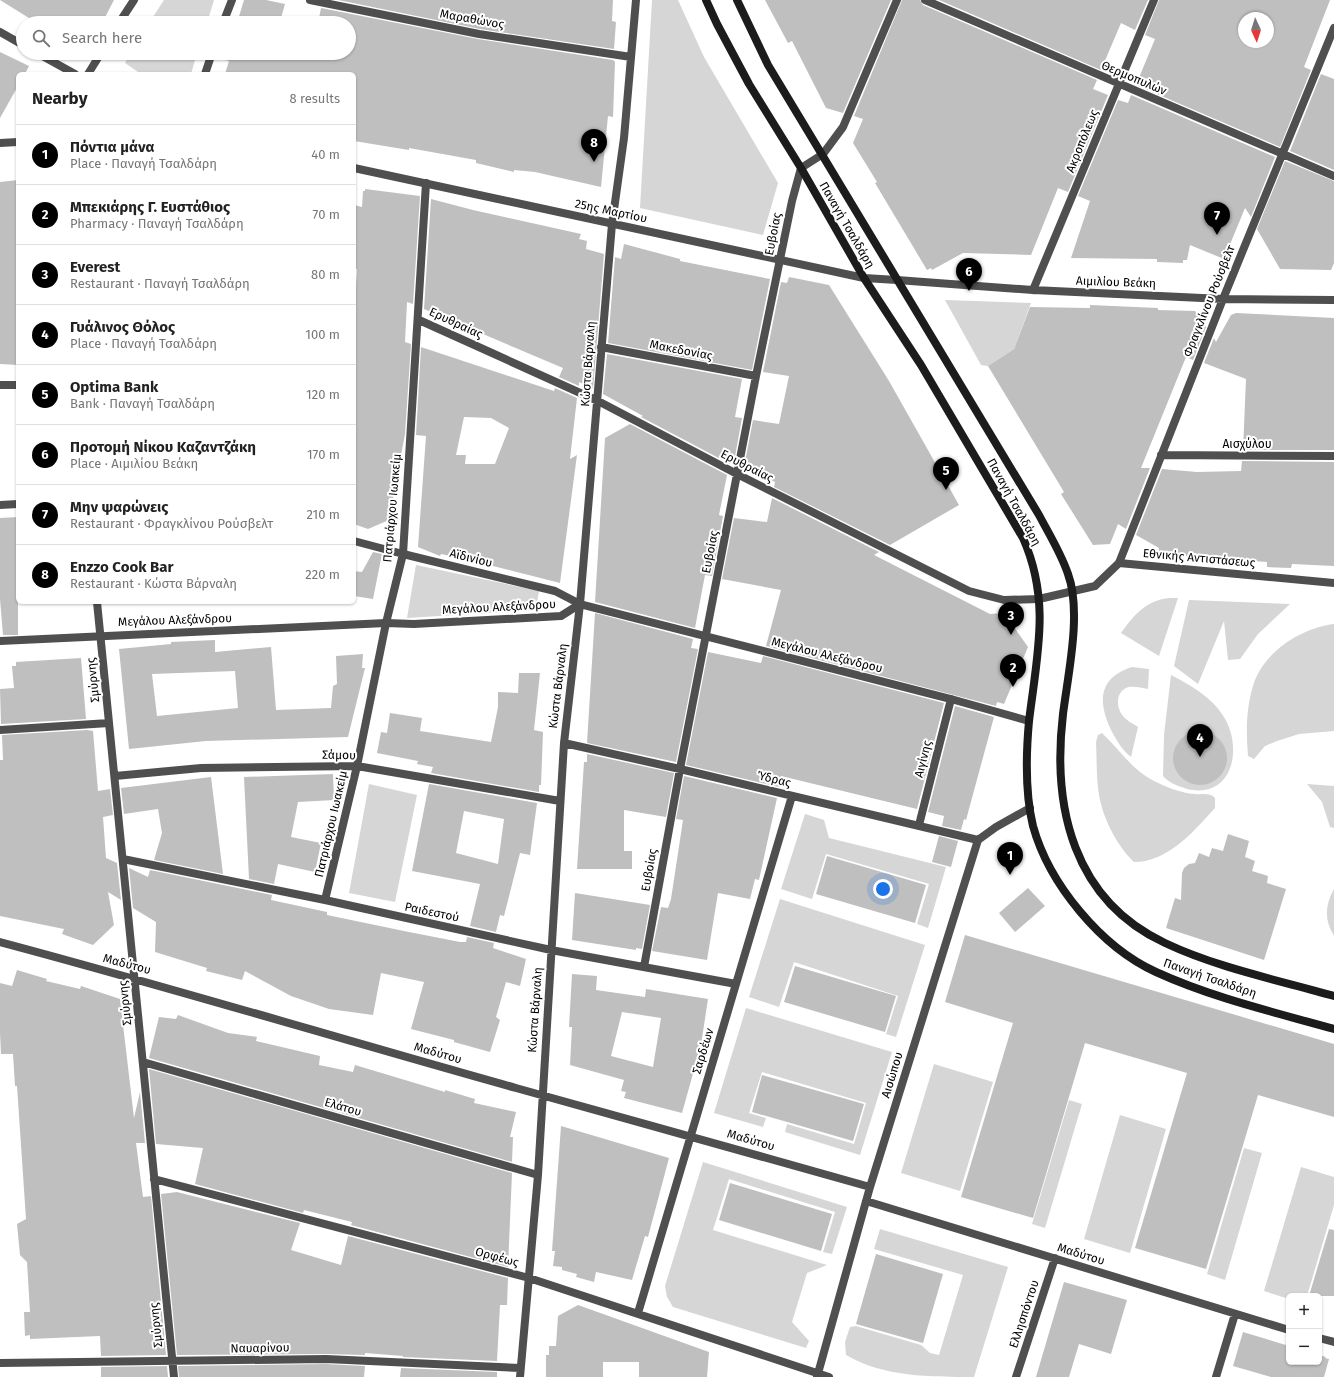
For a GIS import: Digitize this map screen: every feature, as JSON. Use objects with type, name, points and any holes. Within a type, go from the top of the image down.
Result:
[{"type":"main road","name":"Παναγή Τσαλδάρη","points":[[706,0],[716,24],[746,79],[801,168],[864,278],[921,365],[1023,538],[1032,558],[1039,599],[1039,644],[1027,745],[1030,808],[1033,826],[1047,861],[1062,887],[1092,926],[1125,953],[1155,972],[1233,1001],[1334,1029]]},
{"type":"main road","name":"Παναγή Τσαλδάρη","points":[[737,0],[768,65],[823,154],[1060,552],[1069,575],[1074,617],[1061,734],[1061,791],[1075,849],[1089,876],[1112,906],[1138,927],[1163,942],[1201,958],[1334,996]]},
{"type":"street","points":[[124,16],[134,0]]},
{"type":"street","points":[[226,16],[232,0]]},
{"type":"street","name":"Μαραθώνος","points":[[310,0],[479,34],[631,57]]},
{"type":"street","name":"Κώστα Βάρναλη","points":[[520,1377],[538,1175],[564,743],[580,604],[612,224],[624,138],[636,0]]},
{"type":"street","points":[[801,168],[823,154],[843,127],[897,0]]},
{"type":"street","name":"Θερμοπυλών","points":[[925,0],[1334,176]]},
{"type":"street","name":"Ακροπόλεως","points":[[1033,290],[1154,0]]},
{"type":"street","name":"Φραγκλίνου Ρούσβελτ","points":[[1119,563],[1223,298],[1334,28]]},
{"type":"street","points":[[0,32],[16,41]]},
{"type":"street","points":[[50,60],[71,72]]},
{"type":"street","points":[[89,72],[97,60]]},
{"type":"street","points":[[206,72],[210,60]]},
{"type":"street","points":[[0,143],[16,142]]},
{"type":"street","name":"25ης Μαρτίου","points":[[356,168],[864,278],[897,280]]},
{"type":"street","name":"Ευβοίας","points":[[644,967],[680,769],[756,376],[792,201],[801,168]]},
{"type":"street","name":"Πατριάρχου Ιωακείμ","points":[[325,900],[357,766],[386,623],[403,554],[426,183]]},
{"type":"street","name":"Αιμιλίου Βεάκη","points":[[897,280],[1033,290],[1223,298],[1334,300]]},
{"type":"street","name":"Ερυθραίας","points":[[418,320],[598,401],[737,474],[969,591],[1004,600],[1039,599],[1072,593]]},
{"type":"street","name":"Μακεδονίας","points":[[601,347],[756,376]]},
{"type":"street","points":[[0,385],[16,386]]},
{"type":"street","name":"Αισχύλου","points":[[1161,455],[1334,456]]},
{"type":"street","points":[[0,505],[16,504]]},
{"type":"street","name":"Αϊδινίου","points":[[356,542],[555,591],[580,604]]},
{"type":"street","points":[[1072,593],[1095,586],[1119,563]]},
{"type":"street","name":"Εθνικής Αντιστάσεως","points":[[1119,563],[1334,583]]},
{"type":"street","name":"Σμύρνης","points":[[97,604],[174,1377]]},
{"type":"street","name":"Μεγάλου Αλεξάνδρου","points":[[0,641],[100,635],[386,623],[414,624],[561,616],[580,604],[951,699],[1029,721]]},
{"type":"street","name":"Αιγίνης","points":[[918,825],[951,699]]},
{"type":"street","points":[[0,730],[109,723]]},
{"type":"street","name":"Ύδρας","points":[[564,743],[978,840]]},
{"type":"street","name":"Σάμου","points":[[115,776],[201,768],[357,766],[560,801]]},
{"type":"street","name":"Σαρδέων","points":[[638,1312],[792,796]]},
{"type":"street","points":[[978,840],[996,827],[1030,808]]},
{"type":"street","name":"Αισώπου","points":[[817,1375],[870,1187],[978,840]]},
{"type":"street","name":"Ραιδεστού","points":[[123,859],[325,900],[551,950],[736,984]]},
{"type":"street","name":"Μαδύτου","points":[[0,942],[134,978],[870,1187]]},
{"type":"street","name":"Ελάτου","points":[[143,1062],[538,1175]]},
{"type":"street","name":"Ορφέως","points":[[154,1179],[529,1278],[638,1312],[817,1375],[829,1377]]},
{"type":"street","name":"Μαδύτου","points":[[866,1201],[1286,1329]]},
{"type":"street","name":"Ελλησπόντου","points":[[1016,1377],[1055,1258]]},
{"type":"street","points":[[1216,1377],[1235,1314]]},
{"type":"street","points":[[1322,1339],[1334,1342]]},
{"type":"street","name":"Ναυαρίνου","points":[[0,1363],[326,1359],[520,1368]]},
{"type":"shaded area","points":[[164,0],[214,0],[209,16],[154,16]]},
{"type":"shaded area","points":[[652,0],[678,0],[704,57],[778,183],[763,235],[640,208]]},
{"type":"shaded area","points":[[127,60],[195,60],[192,72],[138,72],[125,63]]},
{"type":"shaded area","points":[[945,300],[1031,303],[1014,349],[988,366],[981,365]]},
{"type":"shaded area","points":[[416,565],[539,591],[536,610],[407,618]]},
{"type":"shaded area","points":[[1178,598],[1159,656],[1121,633],[1131,620],[1147,605],[1162,599]]},
{"type":"shaded area","points":[[1189,600],[1290,604],[1258,634],[1240,659],[1228,660],[1224,621],[1198,684],[1174,666]]},
{"type":"shaded area","points":[[1334,624],[1334,731],[1299,734],[1265,746],[1254,759],[1248,756],[1247,729],[1249,703],[1253,686],[1265,663],[1274,652],[1297,636],[1321,626]]},
{"type":"shaded area","points":[[1132,667],[1149,669],[1148,689],[1129,687],[1121,692],[1118,699],[1120,712],[1128,721],[1138,727],[1131,757],[1123,749],[1112,732],[1104,712],[1103,702],[1107,685],[1112,678]]},
{"type":"shaded area","points":[[1171,675],[1206,696],[1222,714],[1229,727],[1233,754],[1230,767],[1225,778],[1215,786],[1203,790],[1187,789],[1171,782],[1163,776],[1164,735]]},
{"type":"shaded area","points":[[1102,733],[1132,765],[1154,781],[1179,791],[1208,794],[1215,798],[1215,808],[1198,827],[1179,844],[1158,857],[1146,861],[1134,862],[1118,843],[1103,812],[1097,781],[1096,742],[1098,735]]},
{"type":"shaded area","points":[[369,784],[417,795],[395,902],[349,893]]},
{"type":"shaded area","points":[[1307,784],[1334,786],[1334,828],[1330,827],[1322,802]]},
{"type":"shaded area","points":[[805,814],[824,820],[829,838],[946,867],[928,928],[917,924],[929,884],[826,854],[812,899],[781,889]]},
{"type":"shaded area","points":[[1334,889],[1334,936],[1327,918],[1327,907]]},
{"type":"shaded area","points":[[780,899],[925,945],[896,1037],[886,1034],[898,996],[794,962],[779,1007],[749,997]]},
{"type":"shaded area","points":[[746,1008],[892,1052],[860,1155],[785,1132],[787,1124],[854,1144],[866,1103],[762,1072],[749,1113],[766,1118],[763,1127],[714,1113]]},
{"type":"shaded area","points":[[934,1064],[993,1082],[960,1191],[901,1173]]},
{"type":"shaded area","points":[[1069,1100],[1082,1104],[1045,1228],[1032,1224]]},
{"type":"shaded area","points":[[1120,1115],[1166,1129],[1130,1253],[1084,1239]]},
{"type":"shaded area","points":[[1244,1148],[1262,1153],[1225,1280],[1207,1274]]},
{"type":"shaded area","points":[[703,1162],[847,1207],[832,1254],[823,1252],[835,1212],[729,1179],[713,1230],[827,1265],[807,1273],[792,1322],[809,1341],[806,1348],[673,1307],[667,1297],[665,1286]]},
{"type":"shaded area","points":[[1301,1167],[1334,1177],[1334,1205],[1308,1293],[1286,1293],[1286,1298],[1264,1291]]},
{"type":"shaded area","points":[[880,1229],[1008,1267],[974,1377],[924,1376],[891,1372],[860,1362],[846,1355],[845,1342],[850,1327],[856,1326],[921,1345],[930,1353],[939,1355],[963,1275],[874,1249]]},
{"type":"building","points":[[0,0],[114,0],[106,16],[26,16]]},
{"type":"building","points":[[244,0],[266,0],[285,4],[282,16],[239,16]]},
{"type":"building","points":[[338,0],[613,0],[612,21],[616,22],[614,49],[480,29]]},
{"type":"building","points":[[765,0],[891,0],[843,113],[826,108],[792,41],[788,43]]},
{"type":"building","points":[[902,0],[920,0],[923,5],[1097,80],[1093,89],[1108,95],[1068,192],[1058,188],[1031,255],[963,253],[932,270],[931,268],[927,270],[853,143],[863,119],[854,116]]},
{"type":"building","points":[[939,0],[1148,0],[1135,30],[1121,23],[1101,70]]},
{"type":"building","points":[[1159,0],[1330,0],[1304,67],[1311,70],[1280,147],[1136,85],[1155,39],[1145,35]]},
{"type":"building","points":[[321,8],[478,39],[613,60],[615,62],[613,117],[608,116],[601,187],[535,172],[514,170],[514,172],[476,163],[476,160],[409,148],[409,150],[356,141],[356,72],[226,72],[229,61],[225,60],[356,60],[356,16],[319,16]]},
{"type":"building","points":[[0,52],[29,66],[26,72],[16,72],[16,90],[0,118]]},
{"type":"building","points":[[1321,74],[1334,79],[1334,170],[1290,151]]},
{"type":"building","points":[[1131,95],[1275,157],[1251,217],[1245,208],[1224,259],[1190,245],[1187,260],[1183,260],[1183,263],[1157,262],[1157,259],[1071,258],[1090,201],[1078,196],[1118,100],[1128,103]]},
{"type":"building","points":[[1285,161],[1334,181],[1334,263],[1331,270],[1280,269],[1257,229]]},
{"type":"building","points":[[16,180],[16,365],[0,364],[0,182]]},
{"type":"building","points":[[365,189],[420,196],[413,304],[407,302],[405,342],[411,344],[405,434],[389,520],[368,529],[356,525],[356,206],[362,207],[363,191],[365,191]]},
{"type":"building","points":[[431,199],[581,234],[579,239],[587,241],[586,249],[604,254],[593,389],[579,382],[579,386],[559,377],[563,368],[424,309]]},
{"type":"building","points":[[624,244],[680,259],[680,261],[770,279],[752,370],[608,343],[615,257],[621,259]]},
{"type":"building","points":[[789,277],[829,285],[889,381],[959,505],[890,545],[774,487],[775,482],[744,467],[753,420],[779,424],[789,376],[763,372],[781,282],[787,283]]},
{"type":"building","points":[[1090,305],[1195,311],[1206,327],[1193,360],[1186,357],[1141,468],[1150,468],[1126,529],[1118,524],[1110,544],[1093,545],[1061,494],[1064,492],[988,366],[1014,349],[1030,307],[1090,308]]},
{"type":"building","points":[[1236,313],[1334,318],[1334,450],[1243,450],[1246,379],[1204,363],[1214,338],[1216,342],[1231,315]]},
{"type":"building","points":[[421,347],[554,391],[555,388],[577,398],[570,459],[577,455],[560,583],[489,564],[441,554],[440,556],[418,547],[426,436],[416,435]],"holes":[[[464,417],[491,418],[509,428],[495,464],[465,464],[466,455],[456,455]]]},
{"type":"building","points":[[607,354],[742,379],[735,417],[742,418],[734,462],[731,461],[730,464],[641,417],[643,416],[603,394]]},
{"type":"building","points":[[630,424],[727,475],[719,515],[723,516],[712,576],[705,575],[695,628],[595,602],[605,438]]},
{"type":"building","points":[[1242,461],[1334,462],[1334,566],[1292,564],[1291,568],[1267,567],[1267,562],[1158,554],[1159,548],[1136,535],[1162,469],[1197,472],[1241,471]]},
{"type":"building","points":[[772,498],[879,552],[874,555],[990,614],[1004,613],[1028,647],[1004,704],[997,702],[996,706],[766,646],[781,590],[722,579],[734,518],[767,522]]},
{"type":"building","points":[[16,517],[16,604],[18,604],[18,635],[3,635],[0,599],[0,518]]},
{"type":"building","points":[[373,552],[382,554],[373,599],[356,596],[356,571],[362,572]]},
{"type":"building","points":[[595,613],[693,639],[691,648],[698,649],[676,762],[587,743]]},
{"type":"building","points":[[215,640],[215,652],[271,647],[276,710],[331,708],[333,686],[337,684],[336,656],[363,654],[362,668],[365,668],[348,737],[206,741],[129,749],[119,649],[171,644],[171,642]],"holes":[[[235,671],[238,708],[157,716],[152,674]]]},
{"type":"building","points":[[708,652],[761,663],[763,656],[944,703],[917,809],[781,776],[779,787],[686,765]]},
{"type":"building","points":[[81,658],[86,719],[1,724],[0,689],[14,688],[12,666],[16,666],[16,662]]},
{"type":"building","points":[[519,673],[540,673],[534,730],[543,732],[541,785],[539,785],[539,792],[431,773],[433,767],[417,764],[418,761],[377,753],[381,732],[387,733],[390,713],[422,718],[420,731],[491,742],[498,707],[498,692],[518,693]]},
{"type":"building","points":[[955,706],[994,717],[966,820],[964,819],[961,830],[942,826],[944,816],[928,812]]},
{"type":"building","points":[[87,730],[93,731],[98,791],[110,789],[113,815],[103,817],[106,858],[117,863],[121,900],[108,892],[114,925],[93,945],[62,934],[64,929],[0,916],[0,760],[3,760],[2,735]]},
{"type":"building","points":[[1200,731],[1210,733],[1219,739],[1225,748],[1227,758],[1225,768],[1219,777],[1210,783],[1200,785],[1190,783],[1181,777],[1175,768],[1173,758],[1175,748],[1181,739],[1190,733]]},
{"type":"building","points":[[587,754],[674,773],[666,817],[624,810],[624,851],[632,851],[632,869],[577,869],[584,762],[587,762]]},
{"type":"building","points":[[333,774],[334,800],[298,802],[291,837],[321,843],[315,872],[278,864],[274,884],[249,879],[244,777]]},
{"type":"building","points":[[684,776],[777,798],[759,880],[755,879],[750,899],[718,893],[707,960],[652,951],[661,907],[668,908],[671,899],[683,820],[676,819]]},
{"type":"building","points":[[211,777],[223,874],[154,860],[162,833],[158,809],[124,814],[121,788]]},
{"type":"building","points":[[429,784],[537,803],[530,855],[520,853],[504,916],[500,915],[496,932],[470,926],[480,884],[412,871]],"holes":[[[464,811],[504,819],[498,864],[456,853]]]},
{"type":"building","points":[[1228,834],[1249,841],[1245,857],[1255,861],[1252,871],[1268,876],[1267,883],[1286,889],[1264,960],[1166,928],[1175,898],[1181,900],[1182,873],[1184,868],[1189,864],[1195,863],[1199,853],[1209,857],[1212,848],[1223,851]]},
{"type":"building","points":[[939,836],[958,841],[951,867],[932,862]]},
{"type":"building","points":[[827,856],[926,885],[915,923],[816,894]]},
{"type":"building","points":[[129,868],[148,877],[150,870],[272,895],[271,900],[327,912],[327,915],[404,931],[460,942],[466,942],[467,937],[494,943],[493,948],[526,959],[520,986],[506,982],[496,1017],[500,1020],[490,1052],[454,1042],[454,1040],[411,1029],[424,982],[381,973],[373,1015],[329,1009],[291,996],[245,971],[242,980],[206,971],[207,968],[155,952],[156,922],[133,908]]},
{"type":"building","points":[[1028,888],[1045,906],[1015,932],[999,913]]},
{"type":"building","points":[[575,893],[650,905],[642,949],[636,948],[636,950],[572,940]]},
{"type":"building","points":[[965,935],[1334,1044],[1334,1117],[1258,1095],[1206,1269],[1135,1248],[1187,1073],[1085,1043],[1033,1218],[961,1197],[1013,1023],[945,1002]]},
{"type":"building","points":[[795,966],[896,996],[885,1032],[784,1002]]},
{"type":"building","points":[[17,970],[47,979],[46,981],[80,989],[81,986],[120,999],[134,1118],[140,1092],[145,1143],[136,1143],[143,1197],[151,1196],[166,1355],[101,1356],[100,1336],[30,1339],[30,1335],[25,1336],[24,1312],[30,1312],[27,1262],[20,1255],[17,1224],[26,1219],[17,1086],[15,1086],[13,1054],[1,1054],[0,1033],[0,983],[12,986]]},
{"type":"building","points":[[572,974],[597,976],[596,990],[645,997],[646,989],[708,999],[701,1045],[682,1113],[624,1098],[626,1092],[621,1091],[624,1080],[570,1065],[572,1027],[569,1027]],"holes":[[[622,1012],[661,1018],[653,1067],[611,1056]]]},
{"type":"building","points":[[178,1015],[228,1033],[257,1037],[256,1041],[320,1056],[319,1065],[353,1072],[355,1065],[445,1092],[445,1090],[475,1099],[474,1103],[516,1112],[510,1137],[513,1137],[512,1162],[149,1058],[159,1017],[176,1019]]},
{"type":"building","points":[[149,1069],[512,1173],[508,1267],[351,1225],[352,1222],[304,1210],[303,1213],[195,1184],[203,1148],[156,1144]]},
{"type":"building","points":[[762,1075],[864,1104],[853,1141],[752,1112]]},
{"type":"building","points":[[561,1126],[669,1158],[648,1237],[645,1236],[632,1280],[596,1272],[594,1282],[576,1277],[577,1274],[562,1270],[562,1267],[553,1266],[555,1251],[552,1251]]},
{"type":"building","points":[[730,1183],[832,1214],[821,1251],[719,1220]]},
{"type":"building","points":[[177,1192],[300,1223],[291,1250],[341,1265],[348,1236],[508,1278],[507,1305],[500,1305],[497,1361],[403,1357],[365,1353],[365,1355],[177,1355],[161,1194]]},
{"type":"building","points":[[1329,1229],[1334,1230],[1334,1296],[1322,1296],[1322,1293],[1310,1293]]},
{"type":"building","points":[[876,1254],[943,1274],[923,1343],[856,1324]]},
{"type":"building","points":[[1064,1282],[1127,1300],[1111,1354],[1079,1344],[1069,1377],[1036,1377]]},
{"type":"building","points":[[578,1305],[709,1352],[707,1377],[639,1377],[639,1362],[603,1362],[603,1377],[546,1377],[546,1355],[549,1355],[549,1346],[556,1346],[558,1316]]},
{"type":"building","points":[[1243,1332],[1286,1345],[1286,1365],[1322,1365],[1322,1356],[1329,1359],[1324,1377],[1271,1377],[1233,1366]]},
{"type":"building","points":[[326,1364],[365,1366],[364,1377],[179,1377],[178,1366]]},
{"type":"building","points":[[167,1366],[168,1377],[101,1377],[101,1367]]},
{"type":"building","points":[[401,1368],[497,1372],[497,1377],[400,1377]]},
{"type":"place","name":"Enzzo Cook Bar","points":[[594,162]]},
{"type":"place","name":"Μην ψαρώνεις","points":[[1217,235]]},
{"type":"place","name":"Προτομή Νίκου Καζαντζάκη","points":[[969,291]]},
{"type":"place","name":"Optima Bank","points":[[946,490]]},
{"type":"place","name":"Everest","points":[[1011,635]]},
{"type":"place","name":"Μπεκιάρης Γ. Ευστάθιος","points":[[1013,687]]},
{"type":"place","name":"Γυάλινος Θόλος","points":[[1200,757]]},
{"type":"place","name":"Πόντια μάνα","points":[[1010,875]]}]
